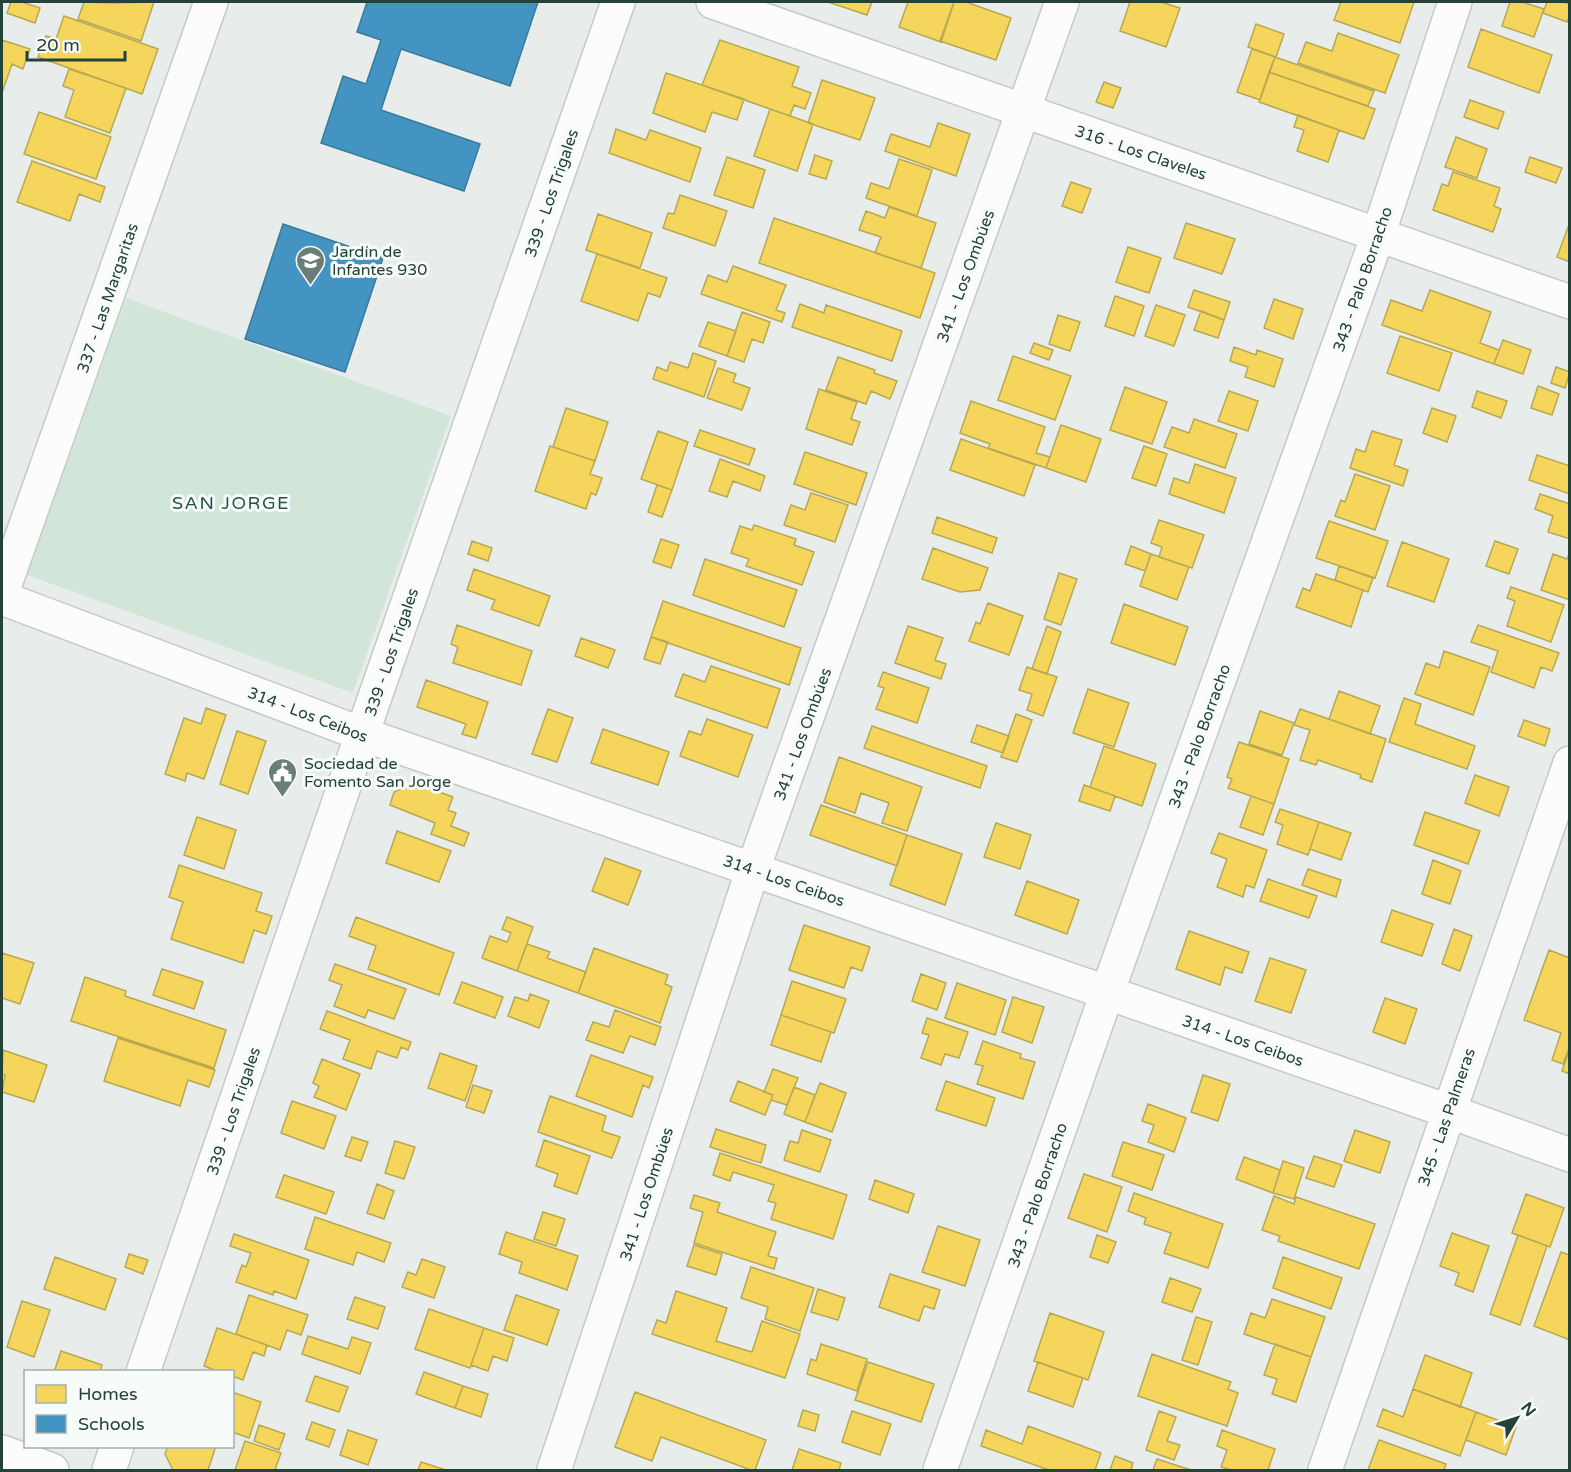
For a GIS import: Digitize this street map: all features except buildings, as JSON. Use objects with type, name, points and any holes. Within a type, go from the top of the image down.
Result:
[{"type":"street","name":"337 - Las Margaritas","points":[[2,596],[211,2]]},
{"type":"street","name":"339 - Los Trigales","points":[[143,1370],[362,734],[618,2]]},
{"type":"street","name":"316 - Los Claveles","points":[[713,2],[1569,302]]},
{"type":"street","name":"341 - Los Ombúes","points":[[554,1470],[753,869],[1062,2]]},
{"type":"street","name":"343 - Palo Borracho","points":[[940,1470],[1107,993],[1378,235],[1455,2]]},
{"type":"street","name":"314 - Los Ceibos","points":[[2,596],[362,734],[1569,1155]]},
{"type":"street","name":"345 - Las Palmeras","points":[[1325,1470],[1569,763]]},
{"type":"street","points":[[109,1470],[116,1448]]},
{"type":"street","points":[[2,1452],[52,1470]]},
{"type":"green space","name":"SAN JORGE","points":[[126,298],[451,416],[353,693],[27,575]]},
{"type":"place","name":"Jardín de Infantes 930","points":[[311,286]]},
{"type":"place","name":"Sociedad de Fomento San Jorge","points":[[283,798]]},
{"type":"district","name":"SAN JORGE","points":[[231,503]]}]
